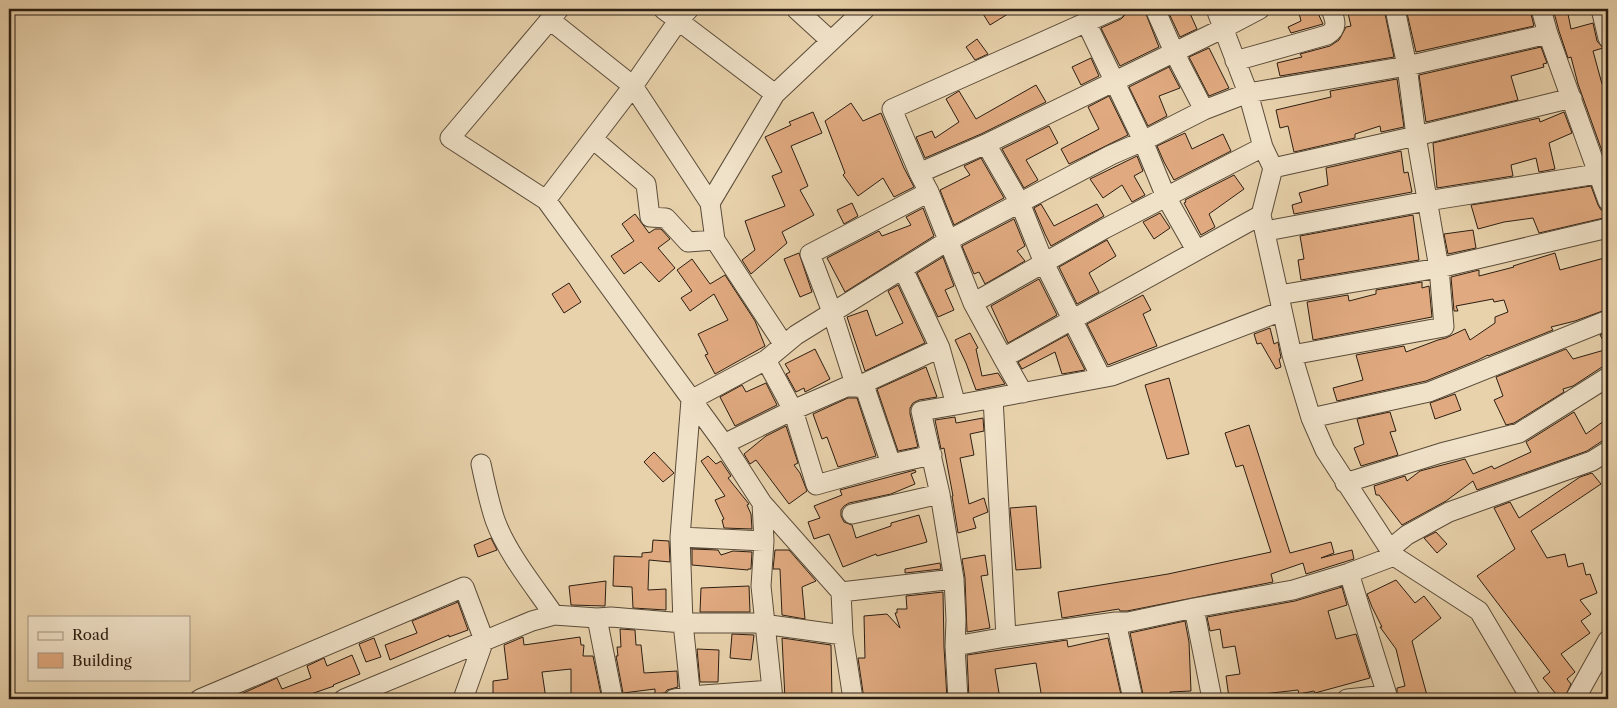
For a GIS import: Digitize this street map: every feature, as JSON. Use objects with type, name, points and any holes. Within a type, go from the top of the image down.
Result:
[{"type":"street","points":[[663,9],[683,15],[775,94]]},
{"type":"street","points":[[796,9],[831,41]]},
{"type":"street","points":[[710,203],[775,94],[865,9]]},
{"type":"street","points":[[1023,393],[974,303],[929,192],[892,108],[1116,9]]},
{"type":"street","points":[[1155,9],[1174,52],[1204,110]]},
{"type":"street","points":[[1216,9],[1248,93],[1263,147],[1272,168],[1264,223],[1292,355],[1311,418],[1325,450],[1392,552],[1479,611],[1531,699]]},
{"type":"street","points":[[919,173],[986,144],[1260,9]]},
{"type":"street","points":[[1235,60],[1333,32],[1336,27],[1336,21],[1330,9]]},
{"type":"street","points":[[1292,355],[1444,327],[1439,268],[1416,136],[1407,66],[1394,9]]},
{"type":"street","points":[[1540,9],[1603,178],[1608,201]]},
{"type":"street","points":[[1601,9],[1608,38]]},
{"type":"street","points":[[784,344],[714,240],[710,203],[633,86],[555,14],[450,138],[546,200],[724,444],[762,503],[841,592],[843,635],[852,699]]},
{"type":"street","points":[[546,200],[633,86],[683,15]]},
{"type":"street","points":[[1086,22],[1143,141],[1166,197],[1196,250]]},
{"type":"street","points":[[691,400],[766,360],[796,335],[948,240],[1111,155],[1204,110],[1248,93],[1407,66],[1548,34]]},
{"type":"street","points":[[1272,168],[1416,136],[1572,98]]},
{"type":"street","points":[[593,139],[646,184],[650,217],[666,218],[688,242],[714,240]]},
{"type":"street","points":[[986,144],[1020,203],[1044,263],[1101,377]]},
{"type":"street","points":[[974,303],[1104,229],[1263,147]]},
{"type":"street","points":[[1003,358],[1196,250],[1264,223],[1603,178]]},
{"type":"street","points":[[856,387],[832,312],[810,254],[929,192]]},
{"type":"street","points":[[958,699],[954,580],[940,494],[922,411],[1112,376],[1280,303],[1608,228]]},
{"type":"street","points":[[903,269],[940,348],[956,405]]},
{"type":"street","points":[[1311,418],[1429,392],[1608,320]]},
{"type":"street","points":[[856,387],[940,348]]},
{"type":"street","points":[[766,360],[793,410],[816,486],[891,464],[932,456]]},
{"type":"street","points":[[1346,483],[1441,453],[1519,433],[1608,377]]},
{"type":"street","points":[[724,444],[793,410],[846,387],[865,388],[891,464]]},
{"type":"street","points":[[993,398],[1006,637]]},
{"type":"street","points":[[691,400],[680,537],[685,698],[772,695],[761,586],[764,541],[762,503]]},
{"type":"street","points":[[955,646],[1006,637],[1128,622],[1293,590],[1349,573],[1392,552],[1407,535],[1449,512],[1592,461],[1608,451]]},
{"type":"street","points":[[481,464],[493,512],[504,538],[554,615]]},
{"type":"street","points":[[852,514],[940,494]]},
{"type":"street","points":[[680,537],[764,541]]},
{"type":"street","points":[[1347,699],[1388,697],[1349,573]]},
{"type":"street","points":[[841,592],[954,580]]},
{"type":"street","points":[[200,699],[464,587],[484,640],[463,699]]},
{"type":"street","points":[[1194,608],[1212,699]]},
{"type":"street","points":[[344,699],[484,640],[532,621],[554,615],[611,617],[683,623],[766,625],[843,635]]},
{"type":"street","points":[[597,618],[613,699]]},
{"type":"street","points":[[1116,622],[1134,699]]},
{"type":"street","points":[[1575,699],[1608,640]]},
{"type":"building","points":[[980,9],[1016,9],[990,25]]},
{"type":"building","points":[[1127,9],[1144,9],[1159,47],[1120,66],[1101,28],[1121,19]]},
{"type":"building","points":[[1167,9],[1188,9],[1197,29],[1180,37]]},
{"type":"building","points":[[1298,9],[1316,9],[1323,24],[1291,33],[1288,27],[1301,21]]},
{"type":"building","points":[[1347,9],[1384,9],[1394,57],[1280,76],[1277,63],[1302,57],[1300,54],[1330,46],[1339,40],[1346,27],[1351,26]]},
{"type":"building","points":[[1406,9],[1499,9],[1499,14],[1530,10],[1534,26],[1416,52]]},
{"type":"building","points":[[1553,9],[1567,9],[1571,29],[1593,23],[1597,41],[1603,48],[1593,51],[1602,84],[1608,83],[1608,165],[1578,84],[1571,57],[1568,58]]},
{"type":"building","points":[[977,39],[988,54],[975,60],[966,47]]},
{"type":"building","points":[[1541,47],[1547,63],[1543,64],[1544,67],[1511,76],[1518,100],[1426,122],[1419,75]]},
{"type":"building","points":[[1209,48],[1229,88],[1209,96],[1189,57]]},
{"type":"building","points":[[1091,58],[1099,76],[1081,85],[1072,67]]},
{"type":"building","points":[[1169,67],[1180,88],[1159,96],[1167,116],[1148,126],[1129,87]]},
{"type":"building","points":[[1397,79],[1404,127],[1381,132],[1380,126],[1355,134],[1355,138],[1294,152],[1288,126],[1280,128],[1276,110],[1331,97],[1330,91]]},
{"type":"building","points":[[1036,85],[1046,102],[981,134],[925,158],[916,137],[932,131],[935,138],[959,122],[946,99],[959,91],[976,119]]},
{"type":"building","points":[[1109,96],[1128,135],[1069,164],[1061,149],[1099,129],[1088,107]]},
{"type":"building","points":[[851,103],[863,121],[881,113],[914,187],[894,197],[883,178],[858,196],[843,175],[845,173],[825,121]]},
{"type":"building","points":[[813,112],[822,133],[791,146],[808,186],[800,190],[814,215],[782,232],[787,243],[751,274],[742,260],[755,250],[745,221],[785,206],[772,176],[782,172],[765,137],[791,125],[789,122]]},
{"type":"building","points":[[1564,112],[1572,133],[1549,143],[1555,169],[1539,172],[1536,158],[1511,165],[1513,176],[1437,188],[1433,143],[1539,118],[1540,122]]},
{"type":"building","points":[[1049,126],[1058,143],[1026,160],[1038,180],[1024,188],[1002,149]]},
{"type":"building","points":[[1185,133],[1192,149],[1223,134],[1231,151],[1174,180],[1157,146]]},
{"type":"building","points":[[1401,151],[1404,173],[1408,172],[1412,192],[1294,214],[1292,205],[1302,202],[1299,193],[1328,185],[1326,168]]},
{"type":"building","points":[[1137,156],[1143,171],[1134,176],[1145,195],[1132,202],[1122,185],[1103,198],[1090,179]]},
{"type":"building","points":[[981,158],[1004,198],[954,225],[940,190],[970,175],[964,166]]},
{"type":"building","points":[[1234,175],[1244,189],[1209,214],[1215,227],[1201,235],[1184,203],[1186,202],[1185,200]]},
{"type":"building","points":[[1591,186],[1598,205],[1601,210],[1608,212],[1608,217],[1539,233],[1533,218],[1504,222],[1478,229],[1471,205]]},
{"type":"building","points":[[852,203],[858,216],[844,224],[837,210]]},
{"type":"building","points":[[1041,204],[1054,226],[1097,204],[1104,216],[1051,246],[1034,208]]},
{"type":"building","points":[[923,208],[934,236],[845,292],[827,258],[879,231],[882,236],[911,225],[906,217]]},
{"type":"building","points":[[1160,213],[1170,228],[1154,239],[1143,222]]},
{"type":"building","points":[[635,214],[649,233],[655,229],[661,229],[670,239],[658,248],[675,268],[659,282],[641,262],[624,274],[611,256],[634,241],[622,224]]},
{"type":"building","points":[[1413,215],[1419,260],[1301,280],[1298,260],[1304,259],[1300,236]]},
{"type":"building","points":[[1014,219],[1025,246],[1017,251],[1025,261],[985,284],[979,272],[974,274],[962,246]]},
{"type":"building","points":[[1473,230],[1476,248],[1448,254],[1444,234]]},
{"type":"building","points":[[1107,240],[1116,256],[1089,273],[1099,292],[1077,304],[1059,267]]},
{"type":"building","points":[[799,253],[812,292],[800,297],[784,259]]},
{"type":"building","points":[[1555,253],[1560,270],[1608,257],[1608,309],[1575,321],[1551,327],[1553,330],[1426,381],[1337,401],[1333,388],[1363,380],[1356,355],[1404,346],[1406,352],[1465,329],[1470,340],[1495,323],[1495,317],[1508,312],[1504,300],[1494,302],[1493,299],[1456,306],[1458,311],[1454,311],[1451,277],[1479,270],[1479,276],[1514,267]]},
{"type":"building","points":[[943,257],[954,286],[945,290],[954,310],[938,317],[917,273]]},
{"type":"building","points":[[692,259],[710,284],[725,275],[755,321],[765,346],[715,374],[705,355],[708,354],[698,334],[728,320],[714,294],[690,311],[681,298],[692,291],[677,270]]},
{"type":"building","points":[[1039,279],[1057,315],[1008,343],[991,306]]},
{"type":"building","points":[[1422,282],[1422,288],[1429,286],[1432,317],[1313,340],[1307,302],[1348,295],[1349,301],[1376,294],[1376,290]]},
{"type":"building","points":[[569,283],[581,302],[564,313],[552,294]]},
{"type":"building","points":[[898,285],[925,343],[865,371],[847,317],[867,310],[876,336],[903,323],[888,291]]},
{"type":"building","points":[[1143,295],[1151,310],[1143,314],[1157,346],[1108,365],[1087,324]]},
{"type":"building","points":[[1270,328],[1274,344],[1278,342],[1281,358],[1279,359],[1281,367],[1276,369],[1261,343],[1257,344],[1254,334]]},
{"type":"building","points":[[1608,332],[1608,349],[1600,335]]},
{"type":"building","points":[[970,333],[978,348],[976,349],[982,376],[998,373],[1005,384],[976,390],[955,340]]},
{"type":"building","points":[[1067,335],[1085,370],[1062,374],[1055,352],[1022,369],[1018,362]]},
{"type":"building","points":[[815,349],[830,379],[805,392],[804,388],[796,392],[786,374],[790,372],[785,364]]},
{"type":"building","points":[[1566,349],[1573,359],[1608,349],[1608,366],[1602,367],[1573,386],[1563,389],[1564,392],[1514,423],[1506,425],[1494,400],[1503,396],[1496,377]]},
{"type":"building","points":[[926,367],[937,397],[913,403],[910,408],[910,414],[918,447],[898,451],[877,389]]},
{"type":"building","points":[[1169,378],[1189,454],[1167,459],[1145,385]]},
{"type":"building","points":[[766,383],[777,405],[735,426],[720,397],[742,385],[746,392]]},
{"type":"building","points":[[1455,394],[1461,410],[1435,419],[1430,403]]},
{"type":"building","points":[[848,398],[857,398],[876,456],[838,467],[827,437],[822,439],[813,414]]},
{"type":"building","points":[[1390,412],[1396,431],[1390,432],[1398,455],[1361,466],[1354,448],[1364,444],[1357,419]]},
{"type":"building","points":[[1574,412],[1586,434],[1608,418],[1608,440],[1602,441],[1587,451],[1477,490],[1473,481],[1446,501],[1402,525],[1379,495],[1376,495],[1374,486],[1405,476],[1407,481],[1420,471],[1465,459],[1473,474],[1492,466],[1494,469],[1531,452],[1526,442]]},
{"type":"building","points":[[955,417],[956,423],[983,418],[984,431],[970,434],[974,455],[960,458],[969,504],[984,498],[988,512],[973,518],[976,528],[958,533],[944,448],[941,449],[935,420]]},
{"type":"building","points":[[1249,425],[1290,553],[1331,542],[1334,553],[1321,558],[1352,550],[1354,559],[1306,574],[1303,563],[1271,574],[1273,582],[1127,611],[1120,611],[1119,609],[1062,618],[1058,592],[1168,574],[1271,552],[1243,465],[1236,467],[1225,433]]},
{"type":"building","points":[[786,426],[798,463],[794,465],[800,473],[807,491],[789,504],[756,460],[750,464],[744,454],[766,436]]},
{"type":"building","points":[[654,452],[674,473],[663,482],[644,462]]},
{"type":"building","points":[[708,456],[716,464],[721,461],[731,476],[728,478],[749,504],[747,505],[751,514],[752,529],[724,528],[722,520],[724,519],[715,500],[725,496],[701,461]]},
{"type":"building","points":[[915,470],[916,472],[911,474],[915,484],[891,494],[849,503],[841,510],[841,516],[844,522],[852,525],[856,538],[891,526],[891,523],[919,515],[927,542],[877,556],[876,554],[843,567],[829,534],[814,539],[808,522],[820,518],[814,506],[842,495],[840,490]]},
{"type":"building","points":[[1592,473],[1601,484],[1531,531],[1547,558],[1565,554],[1568,567],[1583,563],[1586,575],[1590,574],[1597,593],[1580,600],[1591,614],[1581,621],[1590,633],[1561,654],[1575,672],[1567,679],[1571,684],[1564,699],[1560,699],[1543,678],[1550,672],[1477,576],[1515,549],[1494,508],[1510,502],[1519,518],[1580,477]]},
{"type":"building","points":[[1036,506],[1041,568],[1016,570],[1010,508]]},
{"type":"building","points":[[1436,532],[1447,544],[1437,553],[1424,538]]},
{"type":"building","points":[[491,538],[497,550],[478,557],[474,545]]},
{"type":"building","points":[[653,540],[669,541],[670,562],[649,560],[648,590],[666,589],[666,610],[633,608],[632,587],[613,586],[614,556],[642,557],[642,553],[652,552]]},
{"type":"building","points":[[692,549],[718,550],[721,555],[733,551],[752,552],[751,569],[692,565]]},
{"type":"building","points":[[775,550],[789,550],[816,581],[802,587],[805,619],[782,615],[780,569],[773,569]]},
{"type":"building","points":[[985,555],[988,575],[981,576],[990,628],[967,632],[965,578],[962,559]]},
{"type":"building","points":[[940,563],[941,569],[905,573],[905,569]]},
{"type":"building","points":[[1396,580],[1415,603],[1424,596],[1441,618],[1412,641],[1428,699],[1397,699],[1397,688],[1405,686],[1396,649],[1380,627],[1382,627],[1367,594]]},
{"type":"building","points":[[606,581],[605,606],[571,605],[569,586]]},
{"type":"building","points":[[749,586],[750,612],[700,612],[701,588]]},
{"type":"building","points":[[1342,587],[1347,605],[1328,611],[1336,639],[1356,634],[1370,678],[1315,693],[1314,691],[1299,694],[1298,690],[1229,698],[1226,676],[1240,674],[1235,646],[1223,648],[1220,629],[1210,631],[1207,617],[1295,601]]},
{"type":"building","points":[[943,592],[947,699],[864,699],[858,658],[865,658],[864,616],[887,614],[900,628],[895,613],[897,613],[897,609],[907,609],[906,596]]},
{"type":"building","points":[[458,602],[468,630],[449,637],[449,635],[390,660],[385,645],[417,633],[412,621]]},
{"type":"building","points":[[1185,621],[1189,642],[1191,691],[1170,692],[1171,699],[1144,699],[1130,633]]},
{"type":"building","points":[[620,629],[635,630],[636,645],[641,645],[644,673],[677,671],[678,687],[667,690],[665,693],[655,694],[655,689],[623,693],[616,656],[618,656],[617,647],[621,647]]},
{"type":"building","points":[[732,634],[754,635],[751,660],[730,658]]},
{"type":"building","points":[[523,637],[524,645],[580,637],[581,645],[584,645],[583,656],[593,656],[602,699],[571,699],[571,669],[542,672],[546,699],[493,699],[493,681],[508,679],[504,645]]},
{"type":"building","points":[[374,638],[381,657],[366,662],[359,644]]},
{"type":"building","points":[[782,638],[831,645],[832,699],[785,699]]},
{"type":"building","points":[[1108,638],[1122,699],[1042,699],[1036,663],[995,669],[1000,699],[969,699],[967,655],[1067,640],[1068,647]]},
{"type":"building","points":[[697,649],[719,650],[718,682],[700,682]]},
{"type":"building","points":[[352,655],[360,674],[311,694],[312,699],[230,699],[277,678],[282,689],[311,678],[307,666],[324,658],[327,666]]}]
